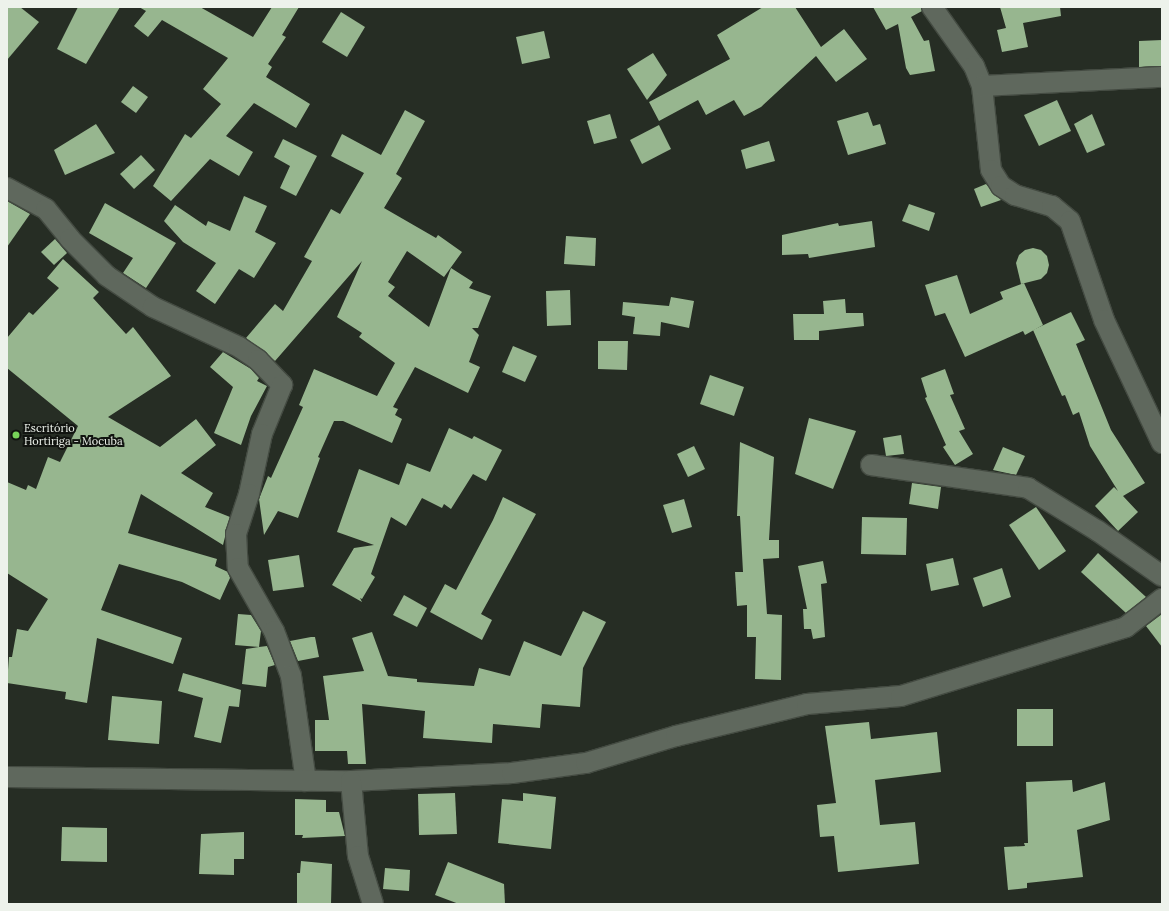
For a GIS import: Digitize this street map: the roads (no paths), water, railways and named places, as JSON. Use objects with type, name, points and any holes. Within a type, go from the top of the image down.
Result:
[{"type":"street","points":[[932,7],[974,66],[982,86],[991,170],[1001,186],[1015,195],[1052,206],[1070,221],[1104,320],[1162,443]]},
{"type":"street","points":[[982,86],[1162,77]]},
{"type":"street","points":[[7,188],[46,209],[70,239],[107,276],[153,307],[239,347],[258,360],[282,385],[262,434],[249,494],[236,534],[238,568],[274,631],[291,676],[306,781]]},
{"type":"street","points":[[871,465],[1028,488],[1098,531],[1162,576]]},
{"type":"street","points":[[7,777],[351,781],[512,774],[586,763],[676,736],[807,704],[901,696],[1126,627],[1162,599]]},
{"type":"street","points":[[351,781],[358,856],[373,904]]},
{"type":"place","name":"Escritório Hortiriga - Mocuba","points":[[16,435]]}]
